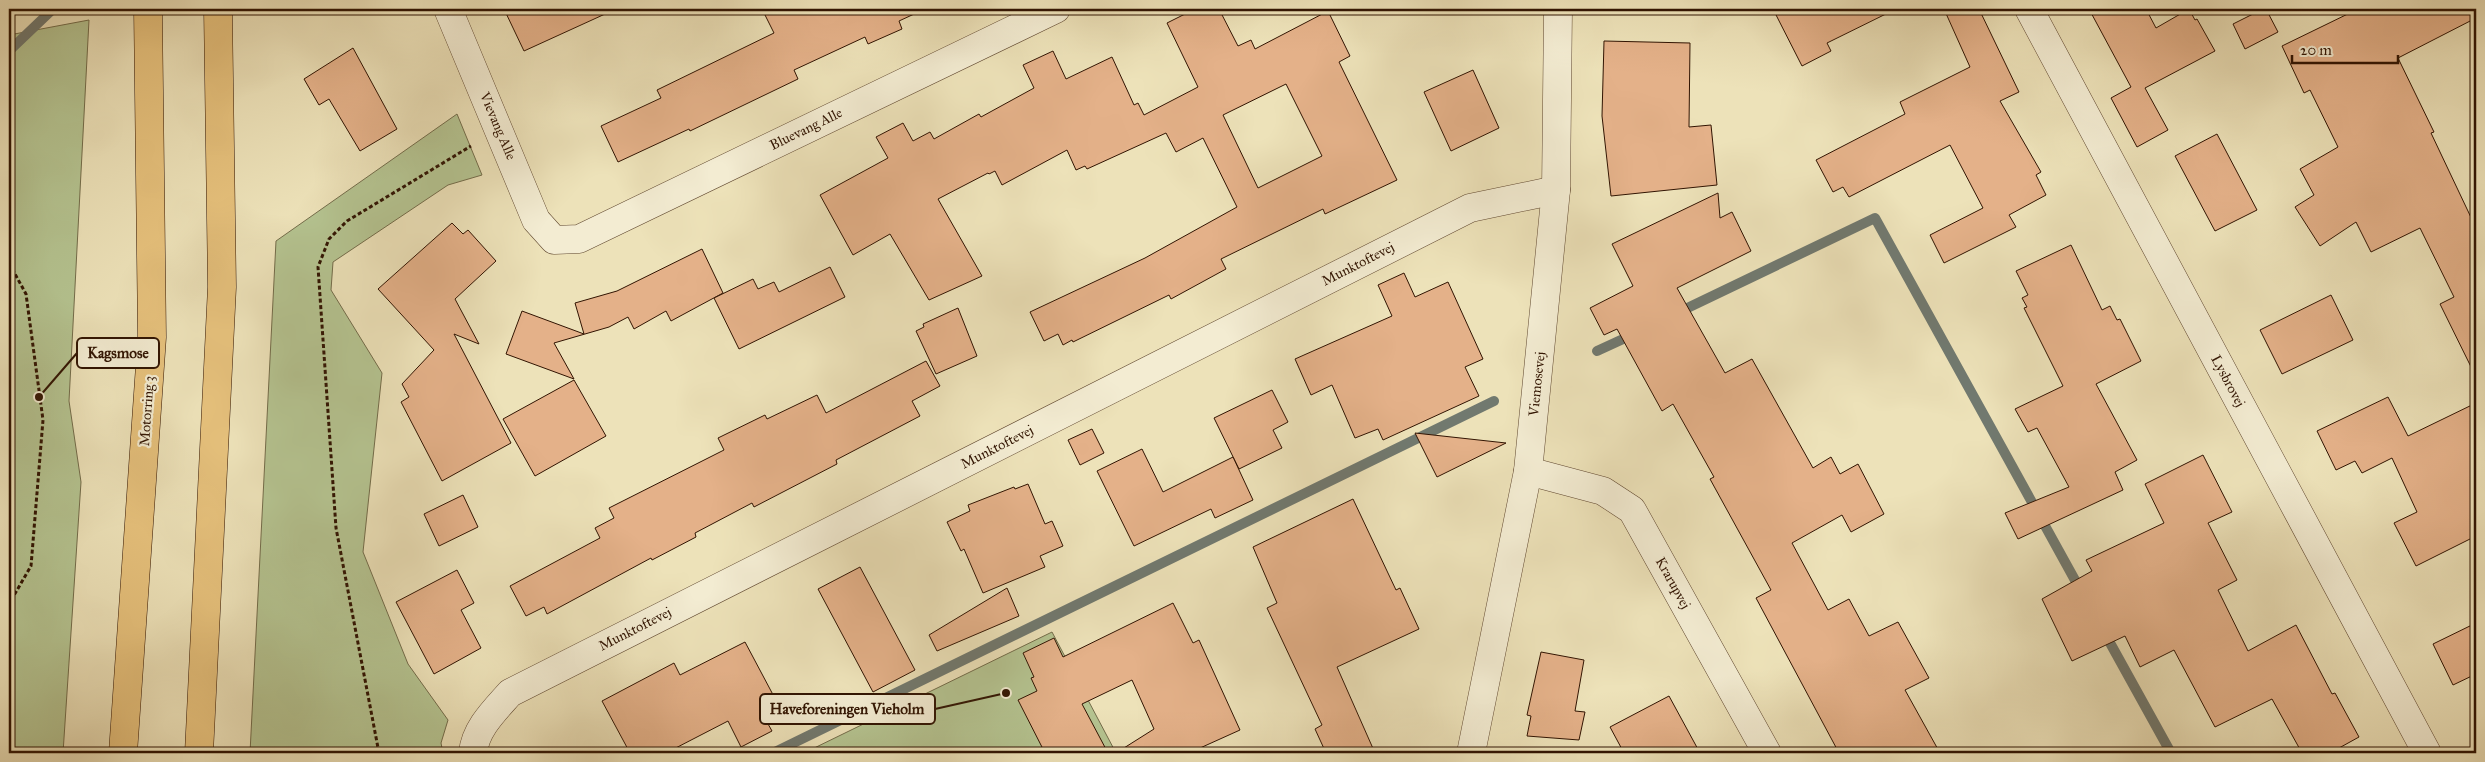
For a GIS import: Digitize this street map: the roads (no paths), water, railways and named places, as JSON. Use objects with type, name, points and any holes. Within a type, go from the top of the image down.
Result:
[{"type":"highway","name":"Motorring 3","points":[[123,753],[152,337],[148,9]]},
{"type":"highway","points":[[200,753],[222,287],[218,9]]},
{"type":"street","name":"Vievang Alle","points":[[448,9],[500,128],[536,220],[554,240]]},
{"type":"street","name":"Bluevang Alle","points":[[554,240],[579,239],[1056,9]]},
{"type":"street","name":"Viemosevej","points":[[1471,753],[1528,472],[1556,190],[1558,9]]},
{"type":"street","name":"Lysbrovej","points":[[2029,9],[2427,753]]},
{"type":"street","name":"Munktoftevej","points":[[473,753],[474,744],[488,718],[510,692],[1470,208],[1556,190]]},
{"type":"street","name":"Krarupvej","points":[[1528,472],[1603,491],[1632,510],[1767,753]]},
{"type":"waterway","points":[[9,51],[53,9]]},
{"type":"waterway","points":[[1677,313],[1875,218],[2081,591]]},
{"type":"waterway","points":[[1597,351],[1634,334]]},
{"type":"waterway","points":[[773,753],[1494,401]]},
{"type":"waterway","points":[[2104,632],[2171,753]]},
{"type":"place","name":"Kagsmose","points":[[39,397]]},
{"type":"place","name":"Haveforeningen Vieholm","points":[[1006,693]]}]
